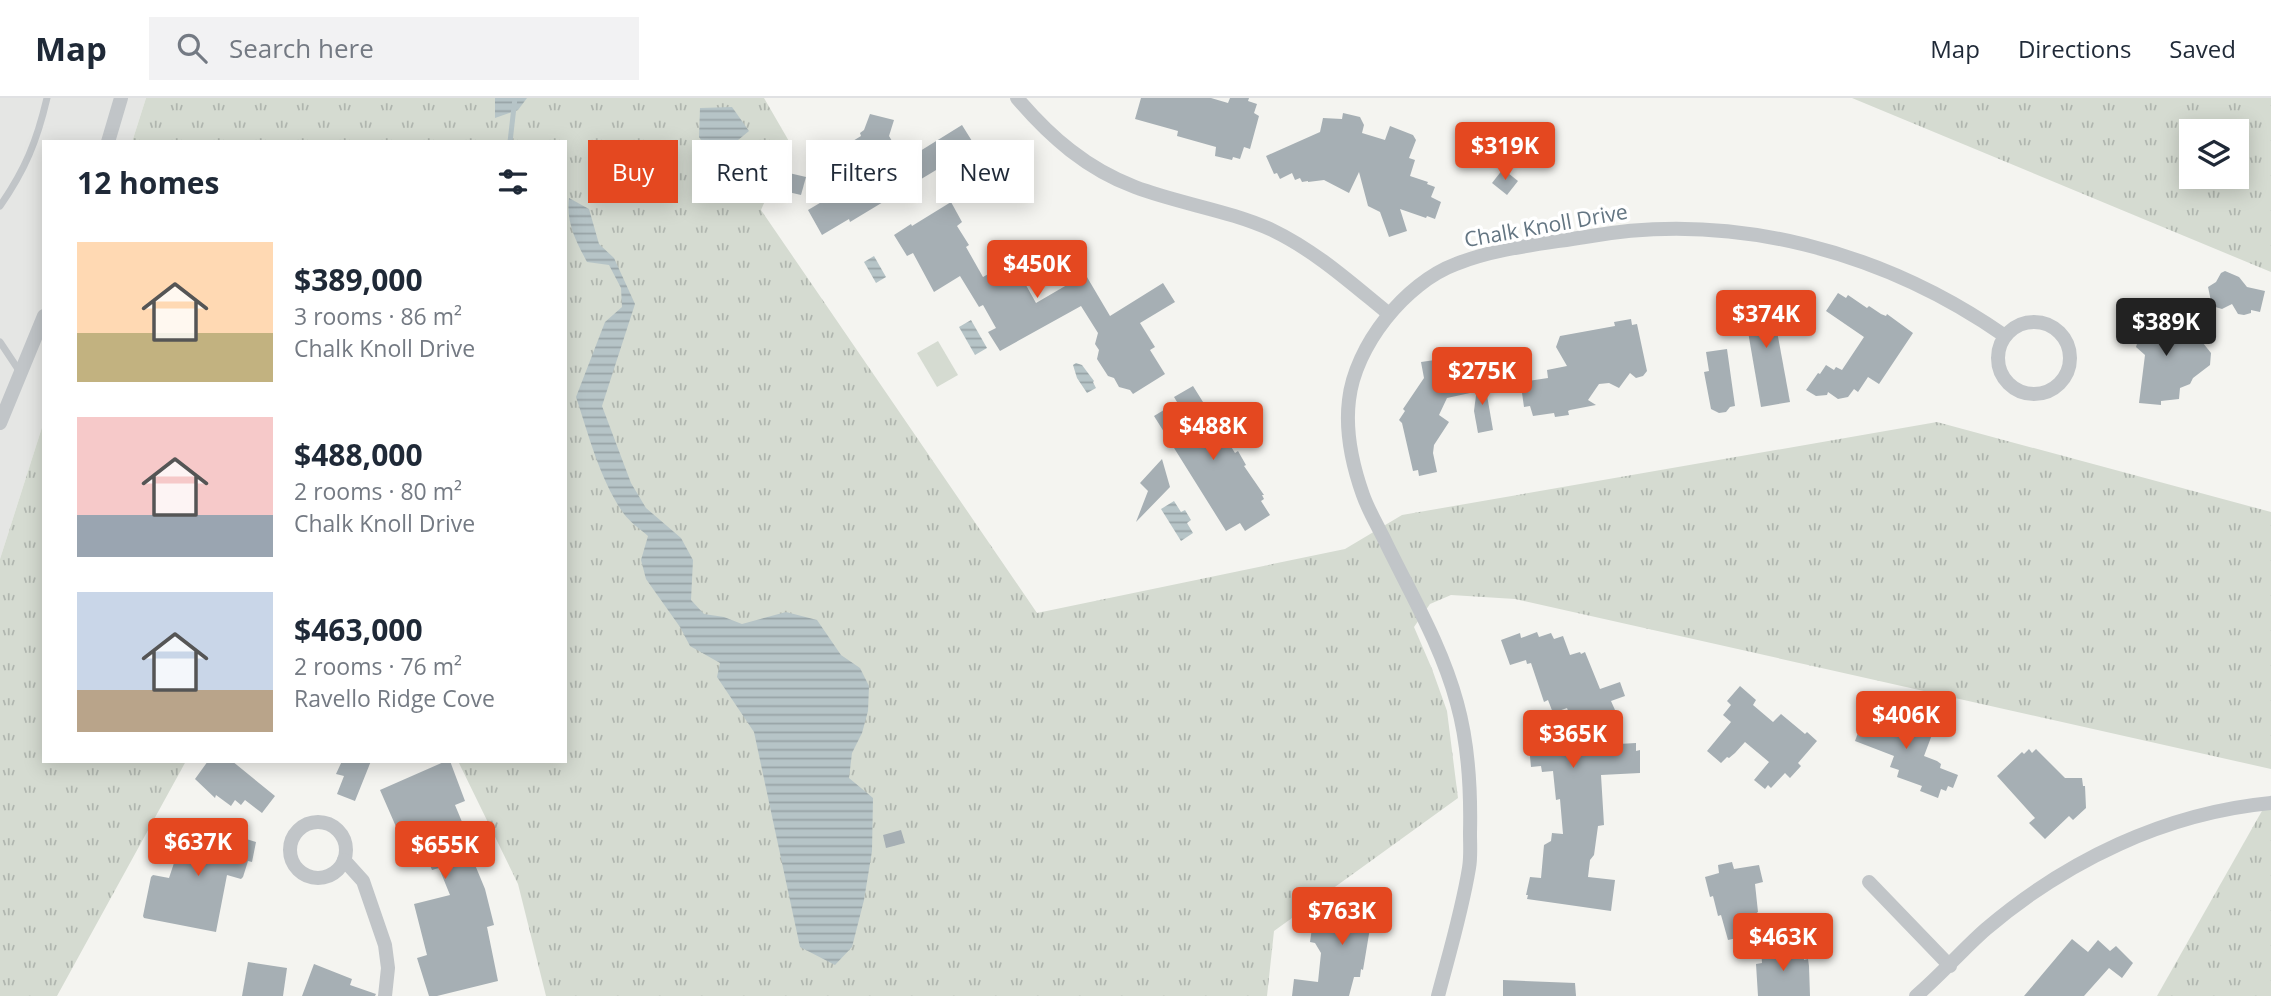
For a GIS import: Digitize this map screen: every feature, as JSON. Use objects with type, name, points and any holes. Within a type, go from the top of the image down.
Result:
[{"type":"street","points":[[109,140],[121,98]]},
{"type":"street","points":[[1017,98],[1057,141],[1088,163],[1136,187],[1238,217],[1273,231],[1322,260],[1389,314]]},
{"type":"street","name":"Chalk Knoll Drive","points":[[1438,996],[1469,866],[1471,804],[1466,747],[1451,682],[1429,629],[1364,498],[1349,440],[1352,381],[1369,345],[1389,314],[1411,292],[1432,277],[1452,265],[1477,256],[1610,232],[1707,228],[1766,236],[1855,258],[1955,303],[2005,335]]},
{"type":"street","points":[[0,423],[42,321]]},
{"type":"street","points":[[2024,323],[2047,324],[2057,330],[2065,339],[2069,351],[2066,373],[2059,383],[2039,394],[2015,389],[2006,381],[1998,358],[1999,346],[2005,335],[2024,323]]},
{"type":"street","points":[[1916,996],[2015,905],[2083,862],[2118,844],[2159,828],[2247,805],[2271,803]]},
{"type":"street","points":[[344,860],[363,881],[385,945],[388,968],[385,996]]},
{"type":"street","points":[[1869,882],[1950,966]]},
{"type":"lane","points":[[0,206],[21,176],[38,132],[47,98]]},
{"type":"lane","points":[[0,342],[21,372]]},
{"type":"shaded area","points":[[0,98],[146,98],[133,140],[42,140],[42,427],[0,559]]},
{"type":"shaded area","points":[[495,98],[527,98],[518,110],[495,118]]},
{"type":"shaded area","points":[[732,107],[749,131],[738,140],[701,140],[700,108]]},
{"type":"shaded area","points":[[569,198],[589,209],[599,244],[614,258],[635,304],[602,406],[631,483],[646,508],[681,538],[693,560],[691,600],[704,614],[724,617],[742,624],[786,612],[817,620],[841,655],[860,668],[869,686],[868,711],[862,733],[852,753],[849,778],[873,798],[872,851],[864,900],[852,947],[835,965],[800,947],[754,732],[717,677],[720,663],[690,646],[646,579],[641,560],[648,536],[626,517],[616,501],[591,442],[576,397],[605,322],[622,307],[621,288],[609,265],[587,262],[570,224]]},
{"type":"shaded area","points":[[874,256],[886,277],[876,283],[864,262]]},
{"type":"shaded area","points":[[971,320],[987,348],[975,355],[959,327]]},
{"type":"shaded area","points":[[1073,365],[1082,365],[1096,388],[1087,393],[1077,378]]},
{"type":"shaded area","points":[[1174,501],[1181,512],[1185,510],[1191,520],[1187,523],[1193,533],[1181,541],[1161,509]]},
{"type":"green space","points":[[146,98],[764,98],[788,140],[692,140],[692,203],[764,203],[761,210],[1037,613],[1345,549],[1402,515],[1937,422],[2271,512],[2271,769],[1515,599],[1451,595],[1430,604],[1414,627],[1447,711],[1458,798],[1274,931],[1267,996],[546,996],[518,884],[459,763],[567,763],[567,140],[133,140]]},
{"type":"green space","points":[[1852,98],[2271,98],[2271,272]]},
{"type":"green space","points":[[938,341],[958,375],[937,387],[917,353]]},
{"type":"green space","points":[[42,427],[42,763],[185,763],[57,996],[0,996],[0,559]]},
{"type":"green space","points":[[2271,795],[2271,996],[2157,996]]},
{"type":"building","points":[[1141,98],[1211,98],[1228,103],[1230,98],[1249,98],[1248,101],[1257,104],[1254,113],[1259,116],[1250,149],[1244,147],[1240,159],[1215,156],[1216,147],[1177,136],[1178,131],[1135,119]]},
{"type":"building","points":[[1343,113],[1360,117],[1364,125],[1362,133],[1385,140],[1390,126],[1413,135],[1416,140],[1409,158],[1415,160],[1410,176],[1435,187],[1431,197],[1441,202],[1435,219],[1400,209],[1407,231],[1389,237],[1380,212],[1368,206],[1359,172],[1349,193],[1324,180],[1302,182],[1300,178],[1295,180],[1292,173],[1280,179],[1277,173],[1274,174],[1266,156],[1320,132],[1323,118],[1342,119]]},
{"type":"building","points":[[870,114],[894,120],[889,136],[891,140],[854,140],[864,130]]},
{"type":"building","points":[[962,125],[971,140],[938,140]]},
{"type":"building","points":[[936,141],[936,170],[922,179],[922,150]]},
{"type":"building","points":[[1503,169],[1518,181],[1507,195],[1492,183]]},
{"type":"building","points":[[792,174],[806,177],[801,195],[792,193]]},
{"type":"building","points":[[820,203],[881,203],[822,235],[808,210]]},
{"type":"building","points":[[952,203],[962,222],[957,226],[983,277],[1022,255],[1032,272],[1022,278],[1036,303],[1084,272],[1110,316],[1163,283],[1175,302],[1140,323],[1155,347],[1150,350],[1165,374],[1133,394],[1130,390],[1119,387],[1097,359],[1099,350],[1095,344],[1098,333],[1081,306],[1000,351],[988,332],[996,328],[983,305],[979,307],[960,276],[934,292],[913,253],[907,256],[894,235],[911,224],[912,226]]},
{"type":"building","points":[[2225,271],[2239,277],[2247,287],[2265,291],[2260,312],[2251,310],[2251,313],[2244,315],[2238,314],[2232,304],[2222,309],[2212,306],[2208,287]]},
{"type":"building","points":[[1770,293],[1790,402],[1761,407],[1742,297]]},
{"type":"building","points":[[1838,293],[1846,298],[1848,295],[1881,314],[1887,314],[1913,333],[1879,384],[1868,377],[1858,392],[1854,389],[1848,397],[1838,399],[1828,392],[1827,395],[1816,396],[1806,390],[1826,365],[1834,370],[1836,367],[1842,370],[1864,337],[1826,311]]},
{"type":"building","points":[[2138,306],[2167,309],[2167,326],[2177,332],[2180,341],[2203,343],[2211,353],[2210,365],[2193,378],[2190,384],[2180,388],[2179,399],[2161,401],[2161,405],[2139,403],[2145,355],[2136,347],[2143,325],[2136,324]]},
{"type":"building","points":[[1631,319],[1632,325],[1637,324],[1647,371],[1643,376],[1636,378],[1630,373],[1619,388],[1609,383],[1599,384],[1588,400],[1596,405],[1570,410],[1569,415],[1555,417],[1554,413],[1533,416],[1530,406],[1524,407],[1522,393],[1530,391],[1528,381],[1548,378],[1547,370],[1567,366],[1556,347],[1560,336],[1615,326],[1614,322]]},
{"type":"building","points":[[1727,349],[1735,406],[1719,413],[1711,409],[1704,372],[1709,371],[1706,352]]},
{"type":"building","points":[[1469,356],[1475,386],[1470,393],[1447,398],[1439,415],[1449,422],[1434,445],[1437,472],[1419,476],[1418,470],[1413,471],[1399,420],[1405,411],[1403,409],[1424,378],[1421,362],[1435,360],[1435,363]]},
{"type":"building","points":[[1479,372],[1483,372],[1493,430],[1478,433],[1474,411]]},
{"type":"building","points":[[1193,386],[1235,453],[1238,451],[1246,465],[1244,466],[1264,495],[1261,501],[1270,515],[1245,531],[1240,523],[1226,531],[1154,416],[1177,402],[1174,397]]},
{"type":"building","points":[[1162,459],[1170,487],[1136,522],[1148,491],[1140,483]]},
{"type":"building","points":[[1537,632],[1539,637],[1551,633],[1554,639],[1563,636],[1570,655],[1585,652],[1600,689],[1620,682],[1625,696],[1611,701],[1615,710],[1584,721],[1586,753],[1618,750],[1618,744],[1636,743],[1636,751],[1640,750],[1640,773],[1601,775],[1604,825],[1598,826],[1588,877],[1615,880],[1611,911],[1527,899],[1530,877],[1541,878],[1544,845],[1551,841],[1552,833],[1563,834],[1560,799],[1556,800],[1553,771],[1542,772],[1541,766],[1531,767],[1529,746],[1570,743],[1570,737],[1577,736],[1567,708],[1553,713],[1548,700],[1544,702],[1531,663],[1527,664],[1526,660],[1510,665],[1501,640],[1520,633],[1521,638]]},
{"type":"building","points":[[1740,686],[1756,700],[1753,705],[1773,722],[1781,714],[1817,741],[1798,763],[1801,766],[1790,778],[1785,773],[1771,788],[1768,785],[1765,789],[1754,780],[1769,762],[1745,742],[1721,763],[1707,751],[1731,722],[1723,715],[1731,705],[1727,701]]},
{"type":"building","points":[[1877,709],[1933,732],[1924,756],[1941,764],[1940,768],[1958,775],[1953,788],[1948,786],[1946,791],[1941,789],[1938,798],[1920,791],[1922,786],[1897,777],[1899,770],[1890,767],[1894,756],[1855,741],[1866,711],[1875,715]]},
{"type":"building","points":[[2029,749],[2032,753],[2036,749],[2065,778],[2082,778],[2085,786],[2086,808],[2073,820],[2069,816],[2045,839],[2029,823],[2035,818],[1997,776],[2022,752],[2024,754]]},
{"type":"building","points":[[207,763],[234,763],[275,796],[262,813],[245,800],[241,805],[235,800],[231,806],[216,795],[215,798],[195,779]]},
{"type":"building","points":[[341,763],[370,763],[355,801],[337,794],[344,776],[336,774]]},
{"type":"building","points":[[441,763],[451,763],[465,801],[455,805],[477,858],[473,860],[485,889],[494,925],[487,927],[498,981],[429,996],[417,958],[427,955],[414,904],[450,895],[439,868],[432,870],[424,857],[407,864],[400,849],[404,845],[380,790]]},
{"type":"building","points":[[188,821],[256,842],[252,862],[248,861],[243,877],[241,879],[227,875],[216,932],[143,916],[151,877],[153,875],[169,878]]},
{"type":"building","points":[[901,830],[905,843],[886,848],[883,835]]},
{"type":"building","points":[[1732,862],[1734,869],[1759,865],[1763,882],[1755,884],[1758,912],[1755,914],[1757,921],[1747,923],[1750,935],[1728,940],[1721,915],[1718,916],[1713,896],[1710,897],[1705,877],[1719,873],[1718,865]]},
{"type":"building","points":[[1369,889],[1373,898],[1377,897],[1385,916],[1379,919],[1381,923],[1370,928],[1363,970],[1361,969],[1360,977],[1354,977],[1349,996],[1292,996],[1294,979],[1318,982],[1321,953],[1315,943],[1310,942],[1312,928],[1323,929],[1334,911],[1347,903],[1345,899]]},
{"type":"building","points":[[2072,939],[2088,952],[2098,940],[2110,951],[2116,946],[2133,963],[2122,978],[2109,968],[2084,996],[2024,996]]},
{"type":"building","points":[[1803,946],[1804,960],[1808,959],[1809,966],[1810,996],[1758,996],[1756,964],[1762,963],[1761,948]]},
{"type":"building","points":[[248,962],[287,968],[283,996],[242,996]]},
{"type":"building","points":[[314,964],[352,979],[350,985],[376,994],[375,996],[302,996]]},
{"type":"building","points":[[1503,980],[1575,983],[1576,996],[1503,996]]},
{"type":"waterway","points":[[510,140],[515,98]]}]
